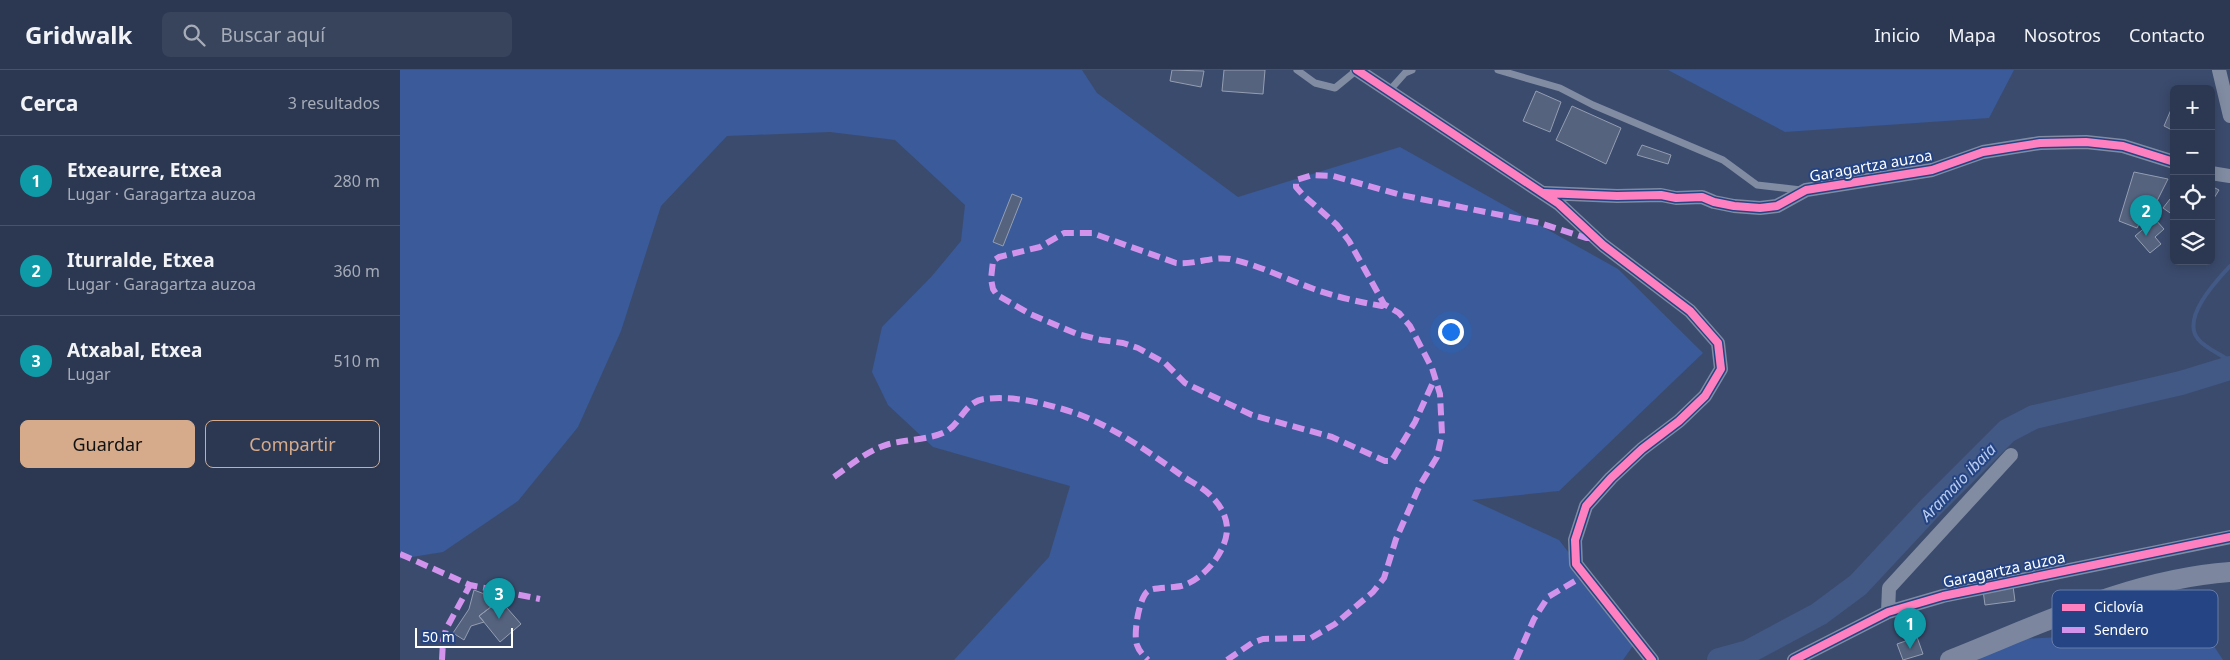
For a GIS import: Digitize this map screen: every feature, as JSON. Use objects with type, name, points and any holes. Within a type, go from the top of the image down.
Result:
[{"type":"main road","points":[[2134,590],[2181,578],[2230,572]]},
{"type":"main road","points":[[1950,660],[2052,619]]},
{"type":"street","points":[[1357,70],[1558,204],[1603,245],[1690,312],[1718,343],[1721,369],[1705,396],[1679,421],[1642,449],[1605,485],[1586,506],[1574,540],[1576,564],[1650,658]]},
{"type":"street","points":[[2219,70],[2230,116]]},
{"type":"street","name":"Garagartza auzoa","points":[[1542,193],[1676,198],[1702,197],[1714,202],[1734,206],[1760,208],[1778,206],[1806,190],[1932,170],[1948,166],[1983,152],[2040,143],[2086,142],[2116,144],[2170,161]]},
{"type":"street","points":[[2215,174],[2230,176]]},
{"type":"street","points":[[1888,612],[1888,588],[2011,455]]},
{"type":"street","name":"Garagartza auzoa","points":[[1794,660],[1888,612],[1943,596],[2230,537]]},
{"type":"lane","points":[[1297,70],[1315,83],[1335,88],[1357,70]]},
{"type":"lane","points":[[1389,91],[1405,73],[1412,70]]},
{"type":"lane","points":[[1498,70],[1560,88],[1593,105],[1723,160],[1757,185],[1806,190]]},
{"type":"shaded area","points":[[400,70],[1082,70],[1097,93],[1238,197],[1400,147],[1618,269],[1703,353],[1559,491],[1472,500],[1559,540],[1637,640],[1623,660],[954,660],[1049,557],[1070,486],[933,447],[888,405],[872,372],[882,327],[932,276],[961,241],[965,205],[895,140],[830,132],[727,136],[661,206],[621,331],[578,427],[518,501],[443,552],[400,559]]},
{"type":"shaded area","points":[[1668,70],[2014,70],[1989,118],[1785,132]]},
{"type":"shaded area","points":[[2052,637],[2052,648],[2215,648],[2223,660],[1972,660],[2021,639]]},
{"type":"building","points":[[1172,70],[1204,71],[1201,87],[1170,81]]},
{"type":"building","points":[[1224,70],[1265,70],[1263,94],[1222,91]]},
{"type":"building","points":[[1536,91],[1561,102],[1550,132],[1523,121]]},
{"type":"building","points":[[1572,106],[1621,128],[1606,164],[1556,140]]},
{"type":"building","points":[[2170,112],[2170,129],[2164,126]]},
{"type":"building","points":[[1642,145],[1671,155],[1668,164],[1637,155]]},
{"type":"building","points":[[2134,172],[2168,179],[2147,221],[2141,220],[2137,228],[2119,221]]},
{"type":"building","points":[[2215,188],[2219,190],[2215,196]]},
{"type":"building","points":[[1012,194],[1022,198],[1003,246],[993,242]]},
{"type":"building","points":[[2170,199],[2170,213],[2163,208]]},
{"type":"building","points":[[2155,219],[2164,229],[2155,237],[2161,244],[2150,253],[2135,236]]},
{"type":"building","points":[[2013,586],[2015,601],[1985,605],[1983,590]]},
{"type":"building","points":[[474,590],[500,600],[479,616],[484,622],[471,626],[464,640],[453,633],[469,609]]},
{"type":"building","points":[[500,600],[521,624],[500,642],[479,616]]},
{"type":"building","points":[[1917,637],[1923,654],[1903,660],[1897,644]]},
{"type":"waterway","points":[[2230,266],[2202,300],[2194,321],[2194,330],[2198,339],[2230,361]]},
{"type":"waterway","name":"Aramaio ibaia","points":[[1719,660],[1748,652],[1819,614],[1858,585],[1928,510],[2007,431],[2034,417],[2181,383],[2230,368]]},
{"type":"marked path","points":[[1227,660],[1252,643],[1263,639],[1311,638],[1335,624],[1373,592],[1384,578],[1396,539],[1420,485],[1437,457],[1442,434],[1440,394],[1432,368],[1410,326],[1399,313],[1384,304],[1349,241],[1337,225],[1296,187],[1296,180],[1313,175],[1333,176],[1401,195],[1540,223],[1586,238],[1594,238]]},
{"type":"marked path","points":[[1384,304],[1382,306],[1331,294],[1262,268],[1230,259],[1176,263],[1092,233],[1064,233],[1040,247],[999,257],[993,261],[991,279],[993,289],[997,295],[1030,314],[1077,334],[1123,343],[1138,348],[1165,363],[1185,383],[1252,415],[1332,437],[1385,461],[1391,461],[1394,457],[1415,422],[1435,378]]},
{"type":"marked path","points":[[834,477],[860,458],[881,447],[945,432],[955,424],[972,404],[984,399],[1013,399],[1050,405],[1076,413],[1123,436],[1209,494],[1222,510],[1227,527],[1226,536],[1219,554],[1206,571],[1190,583],[1155,589],[1148,591],[1145,595],[1138,616],[1136,640],[1139,649],[1148,660]]},
{"type":"marked path","points":[[400,554],[470,585],[540,599]]},
{"type":"marked path","points":[[1516,660],[1534,619],[1548,597],[1585,575]]},
{"type":"marked path","points":[[442,660],[446,629],[470,585]]},
{"type":"cycle path","points":[[1357,70],[1559,204],[1603,245],[1690,311],[1718,343],[1721,369],[1705,396],[1679,421],[1642,449],[1611,478],[1586,506],[1575,540],[1576,564],[1652,660]]},
{"type":"cycle path","points":[[1544,193],[1617,196],[1661,195],[1676,198],[1702,197],[1714,202],[1734,206],[1760,208],[1777,206],[1806,190],[1932,170],[1983,152],[2040,143],[2086,142],[2123,146],[2170,161]]},
{"type":"cycle path","points":[[1794,660],[1888,612],[1943,596],[2230,537]]},
{"type":"place","name":"Iturralde, Etxea","points":[[2146,236]]},
{"type":"place","name":"Atxabal, Etxea","points":[[499,619]]},
{"type":"place","name":"Etxeaurre, Etxea","points":[[1910,649]]}]
